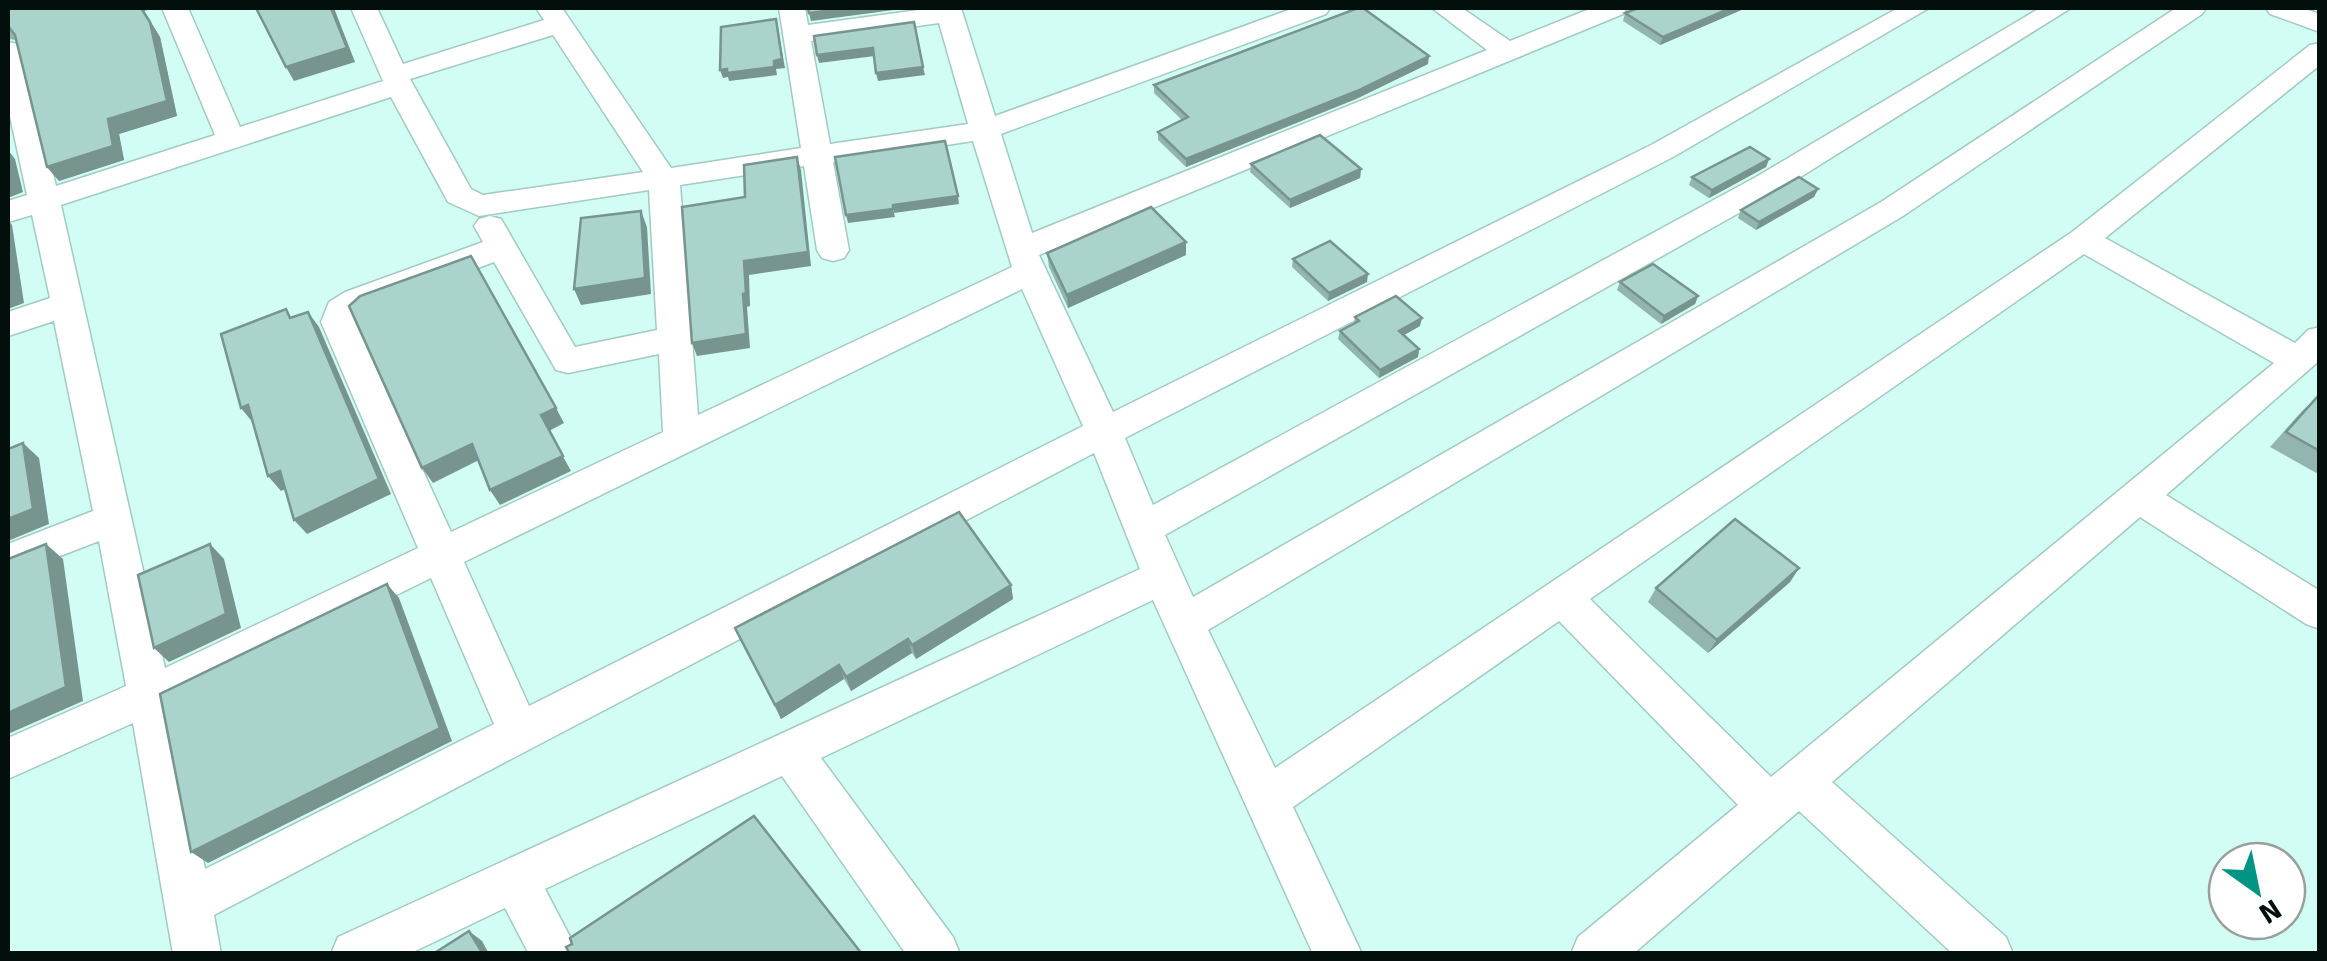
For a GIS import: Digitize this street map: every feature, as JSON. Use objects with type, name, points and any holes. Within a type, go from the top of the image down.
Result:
[{"type":"street","points":[[174,8],[231,139]]},
{"type":"street","points":[[364,8],[397,80],[459,195],[480,206],[568,361],[674,338]]},
{"type":"street","points":[[480,206],[985,130],[1317,8]]},
{"type":"street","points":[[1445,8],[1508,52]]},
{"type":"street","points":[[8,759],[682,440],[1026,261],[1614,8]]},
{"type":"street","points":[[188,903],[1104,432],[1662,151],[1916,8]]},
{"type":"street","points":[[1143,528],[1767,184],[2058,8]]},
{"type":"street","points":[[1184,623],[1892,209],[2193,8]]},
{"type":"street","points":[[2279,8],[2320,24]]},
{"type":"street","points":[[834,250],[794,21],[949,10],[1026,261],[1104,432],[1163,577],[1338,954]]},
{"type":"street","points":[[8,212],[397,80],[554,16],[664,180],[682,440]]},
{"type":"street","points":[[8,50],[15,111],[44,200],[152,694],[197,954]]},
{"type":"street","points":[[1267,799],[2083,239],[2320,51]]},
{"type":"street","points":[[1595,954],[2138,497],[2307,363],[2083,239]]},
{"type":"street","points":[[502,247],[357,300],[341,310],[338,322],[520,733]]},
{"type":"street","points":[[8,324],[67,304]]},
{"type":"street","points":[[2138,497],[2320,612]]},
{"type":"street","points":[[8,560],[114,519]]},
{"type":"street","points":[[354,954],[1163,577]]},
{"type":"street","points":[[1561,597],[1784,794],[1989,954]]},
{"type":"street","points":[[788,750],[936,954]]},
{"type":"street","points":[[514,878],[555,954]]},
{"type":"building","points":[[8,8],[141,8],[150,22],[167,101],[108,119],[113,146],[47,167],[15,35],[8,26]]},
{"type":"building","points":[[256,8],[331,8],[347,48],[286,67]]},
{"type":"building","points":[[808,8],[849,8],[809,13]]},
{"type":"building","points":[[1358,8],[1429,56],[1357,91],[1186,159],[1158,132],[1188,117],[1154,85]]},
{"type":"building","points":[[1638,8],[1731,8],[1663,37],[1625,13]]},
{"type":"building","points":[[776,19],[782,59],[774,61],[774,67],[727,73],[727,69],[720,70],[721,27]]},
{"type":"building","points":[[914,22],[923,67],[876,73],[873,48],[817,55],[814,36]]},
{"type":"building","points":[[1320,135],[1361,169],[1290,200],[1251,164]]},
{"type":"building","points":[[945,141],[958,196],[846,215],[835,157]]},
{"type":"building","points":[[1750,147],[1769,159],[1712,190],[1692,177]]},
{"type":"building","points":[[797,157],[808,252],[744,261],[746,334],[692,343],[682,207],[745,197],[744,165]]},
{"type":"building","points":[[1799,177],[1818,189],[1759,222],[1741,210]]},
{"type":"building","points":[[1151,207],[1186,242],[1067,295],[1047,253]]},
{"type":"building","points":[[641,211],[645,278],[574,289],[581,218]]},
{"type":"building","points":[[1330,241],[1368,274],[1329,293],[1293,259]]},
{"type":"building","points":[[471,256],[556,408],[541,415],[563,456],[490,490],[472,444],[422,468],[349,306],[360,296]]},
{"type":"building","points":[[1653,264],[1698,296],[1664,316],[1620,282]]},
{"type":"building","points":[[1396,296],[1422,318],[1399,331],[1419,349],[1380,370],[1340,331],[1359,321],[1355,317]]},
{"type":"building","points":[[286,309],[290,318],[308,312],[379,479],[294,520],[280,471],[268,476],[248,405],[241,408],[221,334]]},
{"type":"building","points":[[2320,395],[2320,451],[2286,432]]},
{"type":"building","points":[[23,443],[33,509],[8,519],[8,449]]},
{"type":"building","points":[[959,512],[1011,585],[912,645],[908,639],[846,677],[839,665],[775,705],[735,628]]},
{"type":"building","points":[[1735,519],[1799,568],[1717,640],[1656,588]]},
{"type":"building","points":[[46,544],[66,687],[8,713],[8,559]]},
{"type":"building","points":[[210,544],[226,614],[154,648],[138,575]]},
{"type":"building","points":[[387,584],[440,728],[191,852],[160,694]]},
{"type":"building","points":[[754,816],[862,954],[570,954],[566,947],[572,944],[570,938]]},
{"type":"building","points":[[469,931],[483,954],[433,954]]}]
